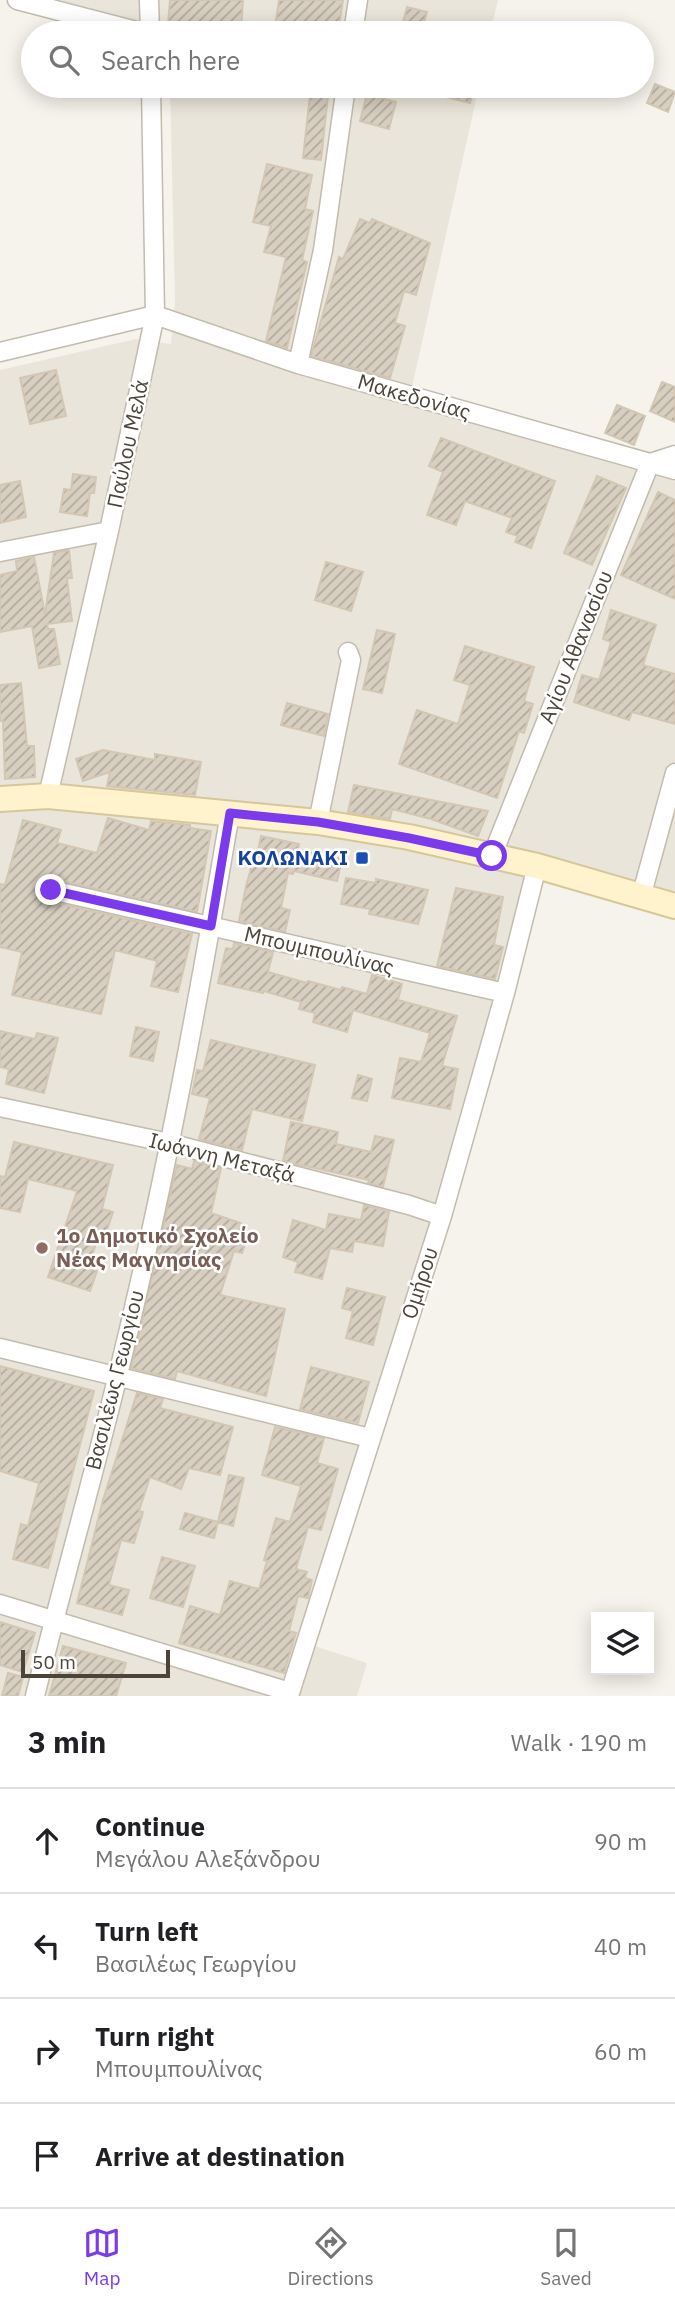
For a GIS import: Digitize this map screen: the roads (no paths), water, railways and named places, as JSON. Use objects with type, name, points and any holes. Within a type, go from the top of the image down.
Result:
[{"type":"street","points":[[17,0],[98,21]]},
{"type":"street","points":[[149,0],[150,21]]},
{"type":"street","points":[[355,21],[358,0]]},
{"type":"street","name":"Παύλου Μελά","points":[[48,796],[110,531],[155,315],[151,98]]},
{"type":"street","points":[[298,364],[323,250],[344,98]]},
{"type":"street","points":[[0,352],[155,315]]},
{"type":"street","name":"Μακεδονίας","points":[[155,315],[298,364],[675,470]]},
{"type":"street","points":[[650,463],[675,455]]},
{"type":"street","name":"Αγίου Αθανασίου","points":[[492,856],[650,463]]},
{"type":"street","points":[[0,552],[110,531]]},
{"type":"street","points":[[318,822],[351,660],[348,652]]},
{"type":"street","points":[[641,897],[675,773]]},
{"type":"street","points":[[0,799],[48,796],[318,822],[409,838],[537,866],[675,906]]},
{"type":"street","name":"Βασιλέως Γεωργίου","points":[[35,1696],[117,1377],[170,1143],[230,813]]},
{"type":"street","name":"Ομήρου","points":[[289,1694],[442,1216],[505,993],[537,866]]},
{"type":"street","name":"Μπουμπουλίνας","points":[[51,890],[505,993]]},
{"type":"street","name":"Ιωάννη Μεταξά","points":[[0,1107],[170,1143],[442,1216]]},
{"type":"street","points":[[0,1349],[370,1438]]},
{"type":"street","points":[[0,1604],[289,1694]]},
{"type":"place","name":"ΚΟΛΩΝΑΚΙ","points":[[362,858]]},
{"type":"place","name":"1ο Δημοτικό Σχολείο Νέας Μαγνησίας","points":[[42,1248]]}]
